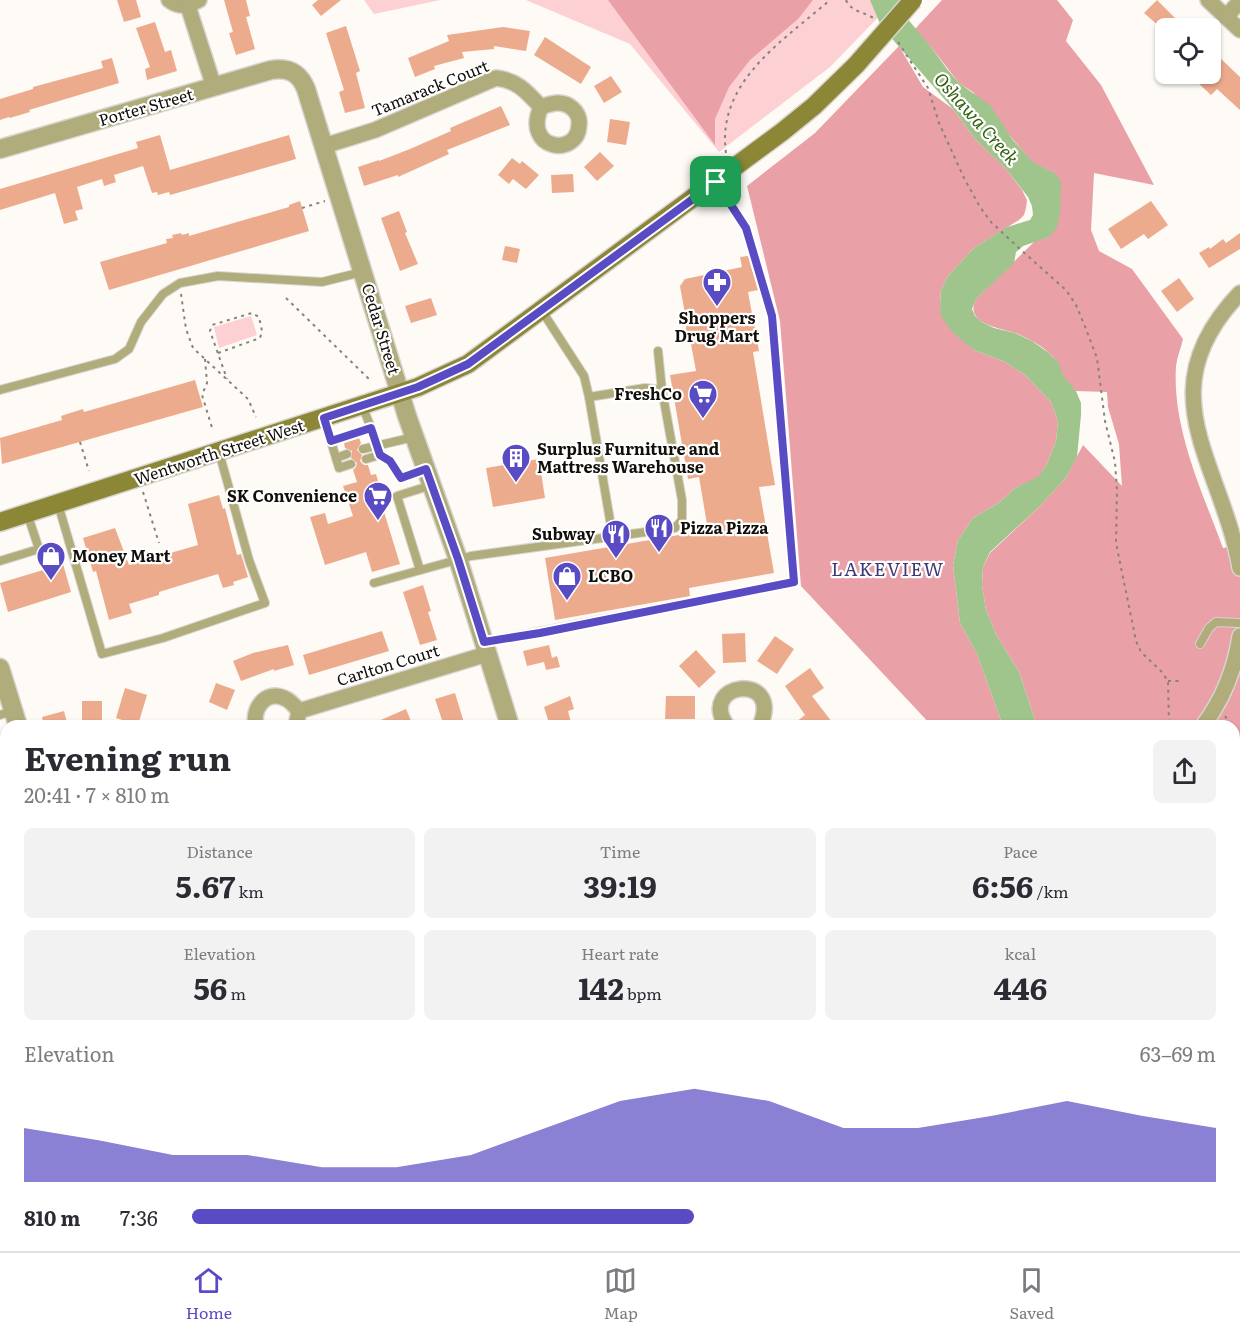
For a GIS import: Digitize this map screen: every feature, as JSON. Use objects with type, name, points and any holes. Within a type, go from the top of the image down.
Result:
[{"type":"main road","name":"Wentworth Street West","points":[[0,522],[400,393],[441,378],[468,364],[798,119],[856,65],[913,0]]},
{"type":"street","points":[[169,0],[178,5],[193,3],[214,87]]},
{"type":"street","points":[[1208,0],[1240,30]]},
{"type":"street","points":[[1226,17],[1240,1]]},
{"type":"street","name":"Porter Street","points":[[0,149],[271,70],[292,71]]},
{"type":"street","name":"Cedar Street","points":[[292,71],[304,84],[400,393],[458,559],[508,720]]},
{"type":"street","name":"Tamarack Court","points":[[324,146],[375,130],[496,78],[513,81],[522,86],[542,107]]},
{"type":"street","points":[[1240,292],[1211,329],[1198,357],[1194,382],[1197,430],[1236,546],[1240,568]]},
{"type":"street","points":[[1208,720],[1219,705],[1227,686],[1240,636]]},
{"type":"street","name":"Carlton Court","points":[[256,720],[256,710],[264,700],[270,697],[290,701],[298,719],[485,648]]},
{"type":"street","points":[[0,668],[10,717]]},
{"type":"street","points":[[724,720],[720,712],[721,703],[729,692],[740,688],[752,690],[761,698],[765,713],[762,720]]},
{"type":"lane","points":[[485,648],[540,633],[794,582],[772,316],[746,228],[716,182]]},
{"type":"lane","points":[[0,390],[116,360],[129,350],[141,322],[162,294],[180,283],[218,276],[321,282],[364,272]]},
{"type":"lane","points":[[542,311],[584,376],[613,538]]},
{"type":"lane","points":[[374,583],[458,559],[675,528],[682,520],[682,500],[662,390],[658,351]]},
{"type":"lane","points":[[589,397],[645,387],[662,390]]},
{"type":"lane","points":[[362,405],[380,455],[390,461],[401,478],[429,477]]},
{"type":"lane","points":[[324,418],[339,468],[351,464]]},
{"type":"lane","points":[[331,441],[371,428]]},
{"type":"lane","points":[[363,449],[415,437]]},
{"type":"lane","points":[[57,504],[102,654],[163,638],[265,603],[249,560],[219,452]]},
{"type":"lane","points":[[336,458],[347,454]]},
{"type":"lane","points":[[366,459],[380,455]]},
{"type":"lane","points":[[420,570],[397,496],[429,477]]},
{"type":"lane","points":[[0,561],[39,549],[27,513]]},
{"type":"lane","points":[[1200,644],[1209,628],[1216,622],[1240,623]]},
{"type":"path","points":[[726,153],[724,141],[726,118],[737,90],[754,66],[830,0]]},
{"type":"path","points":[[846,0],[848,5],[855,10],[872,16]]},
{"type":"path","points":[[900,44],[928,88],[939,123],[980,207],[991,222],[1066,290],[1076,305],[1096,358],[1105,421],[1114,462],[1117,490],[1116,543],[1136,641],[1141,652],[1168,681],[1169,720]]},
{"type":"path","points":[[302,208],[327,200]]},
{"type":"path","points":[[180,283],[186,329],[193,348],[248,399],[256,417]]},
{"type":"path","points":[[286,298],[370,380]]},
{"type":"path","points":[[218,353],[260,338],[262,331],[259,317],[252,313],[212,325],[210,331],[227,379]]},
{"type":"path","points":[[205,359],[207,383],[202,395],[213,431]]},
{"type":"path","points":[[80,442],[89,471]]},
{"type":"path","points":[[139,478],[159,543]]},
{"type":"path","points":[[1168,681],[1180,681]]},
{"type":"shaded area","points":[[364,0],[440,0],[374,14]]},
{"type":"shaded area","points":[[526,0],[895,0],[830,67],[719,152],[630,44]]},
{"type":"shaded area","points":[[608,0],[813,0],[798,19],[750,60],[729,87],[715,119],[715,145]]},
{"type":"shaded area","points":[[942,0],[1057,0],[1073,20],[1066,41],[1101,85],[1154,185],[1094,173],[1091,230],[1099,251],[1132,269],[1183,339],[1176,366],[1176,389],[1190,459],[1223,548],[1240,545],[1240,720],[1035,720],[1019,672],[997,636],[986,610],[982,585],[983,567],[990,553],[1065,479],[1083,445],[1122,486],[1119,444],[1108,407],[1107,392],[1076,391],[1064,378],[1054,358],[1043,348],[1018,334],[986,324],[975,315],[973,308],[976,299],[1035,241],[1049,237],[1053,172],[1033,163],[973,92],[959,83],[931,47],[914,30]]},
{"type":"shaded area","points":[[899,46],[923,87],[953,109],[976,140],[1006,169],[1027,200],[1024,215],[1019,220],[974,248],[948,276],[941,290],[940,304],[942,316],[974,350],[1005,362],[1025,375],[1051,402],[1058,421],[1056,441],[1039,477],[1015,488],[1000,502],[973,518],[958,540],[953,565],[960,623],[977,654],[1001,720],[926,720],[801,586],[780,321],[747,186],[815,133]]},
{"type":"shaded area","points":[[251,316],[257,335],[219,348],[214,327]]},
{"type":"water","name":"Oshawa Creek","points":[[870,0],[900,0],[906,17],[959,83],[990,105],[1013,140],[1033,162],[1053,172],[1061,181],[1057,228],[1049,237],[1023,246],[1016,252],[1014,263],[976,299],[972,309],[975,316],[982,322],[994,328],[1015,333],[1049,353],[1059,363],[1062,374],[1076,391],[1081,403],[1077,457],[1065,479],[1038,508],[990,552],[983,567],[982,585],[986,610],[997,636],[1019,672],[1035,720],[1001,720],[977,654],[960,623],[953,565],[958,540],[973,518],[1000,502],[1015,488],[1039,476],[1047,464],[1056,441],[1058,421],[1051,402],[1025,375],[1005,362],[974,350],[952,332],[941,316],[940,304],[941,290],[948,276],[974,248],[1007,227],[1030,220],[1033,215],[1032,206],[1028,197],[1006,169],[976,140],[953,109],[881,26]]},
{"type":"building","points":[[117,0],[136,0],[141,17],[124,22]]},
{"type":"building","points":[[224,0],[246,0],[250,16],[246,17],[255,49],[236,55],[229,33],[233,32]]},
{"type":"building","points":[[318,0],[341,0],[321,16],[312,5]]},
{"type":"building","points":[[1157,0],[1175,18],[1155,18],[1155,23],[1144,13]]},
{"type":"building","points":[[155,22],[165,52],[171,50],[177,71],[147,80],[145,69],[150,67],[136,28]]},
{"type":"building","points":[[346,26],[360,71],[356,73],[365,108],[345,113],[339,92],[344,90],[326,33]]},
{"type":"building","points":[[503,27],[530,31],[526,51],[494,46],[494,49],[462,52],[464,58],[434,66],[435,69],[415,77],[408,58],[449,41],[447,35]]},
{"type":"building","points":[[545,37],[591,67],[581,84],[534,55]]},
{"type":"building","points":[[112,58],[119,83],[0,120],[0,99],[33,89],[33,87],[103,68],[101,61]]},
{"type":"building","points":[[1221,59],[1240,77],[1240,110],[1217,89],[1211,95],[1199,84],[1221,84]]},
{"type":"building","points":[[611,76],[622,92],[604,103],[594,86]]},
{"type":"building","points":[[501,106],[510,125],[447,150],[449,154],[398,177],[398,175],[364,186],[358,167],[410,149],[451,131],[450,128]]},
{"type":"building","points":[[610,119],[630,122],[626,145],[607,142]]},
{"type":"building","points":[[160,135],[170,170],[289,135],[296,159],[170,195],[169,192],[158,195],[157,192],[152,193],[143,166],[114,175],[116,182],[104,186],[102,179],[77,187],[83,209],[75,211],[78,220],[64,224],[55,193],[0,210],[0,189],[138,148],[136,142]]},
{"type":"building","points":[[600,152],[614,166],[597,181],[584,167]]},
{"type":"building","points":[[512,158],[520,164],[522,161],[539,175],[526,189],[513,179],[509,184],[498,175]]},
{"type":"building","points":[[573,174],[574,192],[552,193],[551,175]]},
{"type":"building","points":[[300,201],[309,231],[109,290],[100,262],[167,243],[166,239],[173,238],[172,235],[189,233],[189,236],[289,207]]},
{"type":"building","points":[[1151,201],[1168,225],[1148,239],[1144,234],[1121,249],[1108,229]]},
{"type":"building","points":[[399,211],[418,264],[400,271],[381,218]]},
{"type":"building","points":[[1240,233],[1240,249],[1209,268],[1199,253],[1209,247],[1210,249],[1223,239],[1226,243]]},
{"type":"building","points":[[505,246],[520,249],[517,263],[502,260]]},
{"type":"building","points":[[748,256],[758,290],[748,292],[759,351],[753,352],[775,485],[759,487],[774,573],[689,588],[690,596],[555,620],[545,558],[708,530],[699,477],[688,479],[670,375],[696,371],[691,344],[684,335],[687,325],[680,286],[685,279],[742,267],[740,257]]},
{"type":"building","points":[[1179,278],[1194,299],[1177,312],[1161,291]]},
{"type":"building","points":[[431,298],[437,315],[411,323],[405,306]]},
{"type":"building","points":[[195,380],[203,407],[2,464],[0,438],[62,420],[61,416],[83,409],[84,412]]},
{"type":"building","points":[[359,438],[361,443],[357,450],[362,455],[360,461],[368,465],[371,475],[376,474],[383,498],[380,499],[400,564],[372,572],[366,552],[325,565],[310,517],[325,513],[328,524],[353,516],[343,486],[357,482],[353,470],[357,463],[351,458],[352,451],[345,448],[344,443]]},
{"type":"building","name":"Surplus Furniture and Mattress Warehouse","points":[[539,459],[545,498],[493,507],[486,468]]},
{"type":"building","points":[[219,495],[223,509],[225,508],[237,555],[241,554],[248,577],[223,588],[218,574],[159,592],[159,595],[129,604],[132,613],[109,620],[96,571],[93,572],[83,538],[115,528],[129,565],[198,545],[188,504]]},
{"type":"building","points":[[63,564],[71,592],[8,612],[0,583]]},
{"type":"building","points":[[423,585],[431,611],[428,612],[437,640],[420,645],[403,592]]},
{"type":"building","points":[[382,631],[389,651],[309,675],[303,655]]},
{"type":"building","points":[[745,633],[746,662],[723,663],[722,634]]},
{"type":"building","points":[[775,636],[794,649],[777,674],[757,661]]},
{"type":"building","points":[[288,645],[294,665],[274,671],[274,669],[241,681],[233,661],[253,653]]},
{"type":"building","points":[[549,645],[552,658],[557,656],[560,667],[546,670],[544,662],[527,666],[523,651]]},
{"type":"building","points":[[696,650],[716,672],[699,688],[679,666]]},
{"type":"building","points":[[810,668],[824,688],[812,696],[830,720],[799,720],[805,715],[785,686]]},
{"type":"building","points":[[216,683],[235,690],[227,710],[209,702]]},
{"type":"building","points":[[125,688],[147,695],[140,720],[116,718]]},
{"type":"building","points":[[455,693],[463,720],[442,720],[435,699]]},
{"type":"building","points":[[570,696],[574,709],[568,711],[570,720],[548,720],[544,707]]},
{"type":"building","points":[[666,696],[695,696],[695,719],[665,719]]},
{"type":"building","points":[[82,701],[102,701],[102,720],[82,720]]},
{"type":"building","points":[[406,709],[411,720],[381,720]]},
{"type":"building","points":[[64,711],[66,720],[43,720],[42,717]]},
{"type":"place","name":"Shoppers Drug Mart","points":[[717,308]]},
{"type":"place","name":"FreshCo","points":[[703,420]]},
{"type":"place","name":"Surplus Furniture and Mattress Warehouse","points":[[516,484]]},
{"type":"place","name":"SK Convenience","points":[[378,522]]},
{"type":"place","name":"Pizza Pizza","points":[[659,554]]},
{"type":"place","name":"Subway","points":[[616,560]]},
{"type":"place","name":"Money Mart","points":[[51,582]]},
{"type":"place","name":"LCBO","points":[[567,602]]},
{"type":"district","name":"LAKEVIEW","points":[[888,570]]},
{"type":"route","points":[[716,182],[746,228],[772,316],[794,582],[540,633],[484,642],[426,469],[401,478],[390,461],[380,455],[371,428],[331,441],[324,418],[418,387],[468,364],[716,182]]}]
